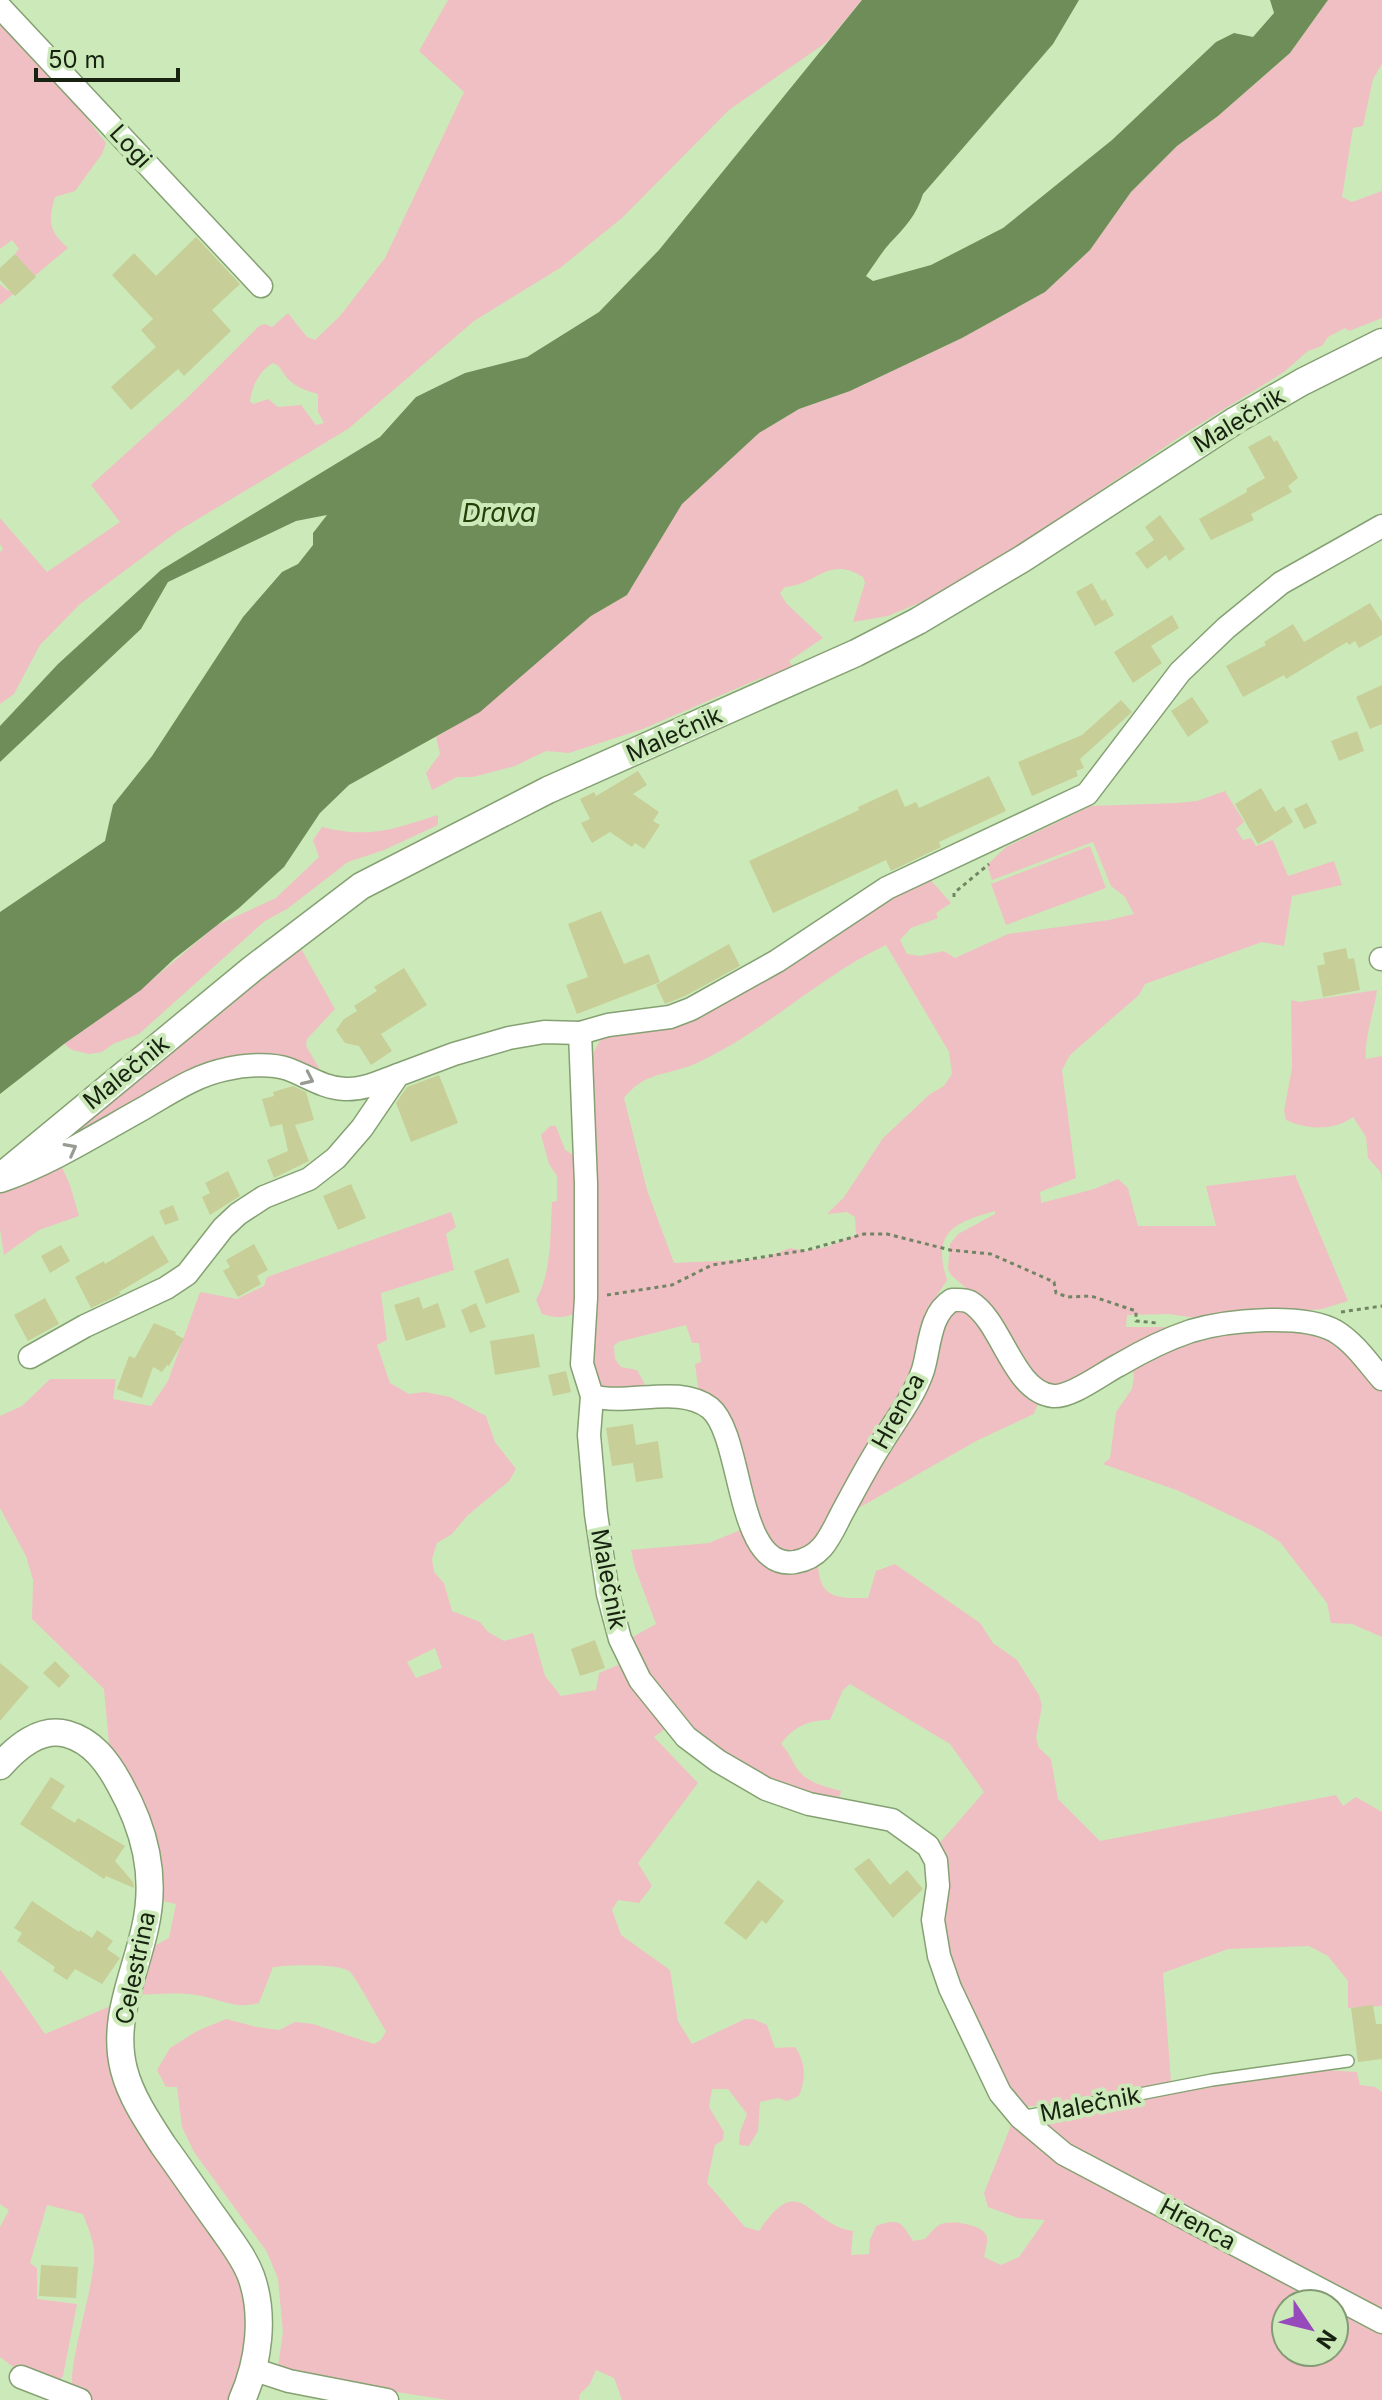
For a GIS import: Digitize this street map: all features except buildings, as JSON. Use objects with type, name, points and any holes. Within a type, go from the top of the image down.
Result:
[{"type":"street","name":"Logi","points":[[0,7],[261,286]]},
{"type":"street","name":"Malečnik","points":[[0,1179],[252,969],[361,886],[548,790],[856,653],[918,621],[1022,559],[1236,420],[1302,382],[1382,342]]},
{"type":"street","name":"Malečnik","points":[[0,1179],[25,1172],[69,1151],[196,1079],[227,1069],[257,1066],[285,1068],[321,1085],[363,1088],[454,1054],[509,1038],[544,1032],[580,1033],[608,1025],[670,1017],[691,1009],[777,961],[887,888],[1087,794],[1180,672],[1226,628],[1281,583],[1382,526]]},
{"type":"street","name":"Malečnik","points":[[580,1033],[586,1184],[586,1298],[582,1364],[592,1396],[589,1435],[596,1514],[608,1594],[620,1639],[640,1680],[686,1737],[730,1768],[766,1789],[809,1804],[892,1820],[928,1846],[936,1861],[938,1886],[933,1920],[943,1967],[1000,2093],[1020,2117]]},
{"type":"street","points":[[30,1357],[85,1326],[166,1288],[187,1274],[238,1214],[264,1197],[309,1179],[336,1158],[362,1128],[398,1075]]},
{"type":"street","name":"Hrenca","points":[[592,1396],[618,1400],[675,1396],[708,1407],[724,1427],[749,1523],[766,1551],[776,1560],[789,1563],[808,1559],[827,1542],[865,1469],[914,1392],[939,1312],[952,1300],[964,1300],[978,1309],[1024,1378],[1036,1389],[1051,1396],[1061,1396],[1087,1384],[1133,1357],[1190,1331],[1227,1323],[1300,1319],[1337,1332],[1358,1350],[1382,1379]]},
{"type":"street","name":"Celestrina","points":[[0,1766],[25,1742],[37,1736],[65,1733],[91,1746],[111,1769],[136,1819],[150,1863],[150,1899],[123,2011],[120,2040],[124,2070],[145,2118],[250,2272],[259,2313],[258,2345],[242,2400]]},
{"type":"street","name":"Hrenca","points":[[1020,2117],[1064,2154],[1382,2322]]},
{"type":"street","points":[[252,2369],[289,2381],[387,2400]]},
{"type":"street","name":"Celestrina","points":[[252,2369],[260,2400]]},
{"type":"street","points":[[21,2377],[80,2400]]},
{"type":"lane","name":"Malečnik","points":[[1020,2117],[1212,2080],[1348,2061]]},
{"type":"path","points":[[954,897],[961,886],[995,859],[994,839]]},
{"type":"path","points":[[586,1298],[672,1285],[712,1265],[807,1250],[864,1234],[887,1234],[950,1250],[991,1254],[1054,1282],[1056,1293],[1068,1297],[1091,1296],[1136,1311],[1136,1321]]},
{"type":"shaded area","points":[[0,0],[47,39],[71,67],[59,82],[106,143],[102,154],[75,191],[55,197],[51,225],[68,248],[0,305],[0,284],[8,291],[29,274],[15,254],[19,249],[12,240],[0,249]]},
{"type":"shaded area","points":[[448,0],[862,0],[827,42],[729,110],[622,218],[560,268],[474,321],[348,429],[178,531],[80,604],[40,645],[14,694],[0,704],[0,552],[3,549],[0,544],[0,518],[47,572],[120,522],[91,485],[187,398],[259,326],[265,324],[272,327],[288,313],[307,337],[315,340],[340,316],[385,258],[464,92],[419,51]],"holes":[[[273,363],[294,384],[318,394],[318,412],[324,423],[316,425],[301,405],[278,407],[268,399],[253,404],[250,401],[261,374]]]},
{"type":"shaded area","points":[[1328,0],[1382,0],[1382,64],[1373,79],[1363,126],[1353,128],[1342,197],[1352,202],[1382,191],[1382,318],[1349,331],[1345,328],[1328,337],[1322,346],[1308,351],[1284,372],[1187,432],[940,599],[929,599],[888,616],[853,622],[865,583],[863,577],[851,571],[831,570],[785,587],[780,593],[786,603],[823,638],[789,661],[793,667],[643,729],[569,753],[546,751],[515,766],[473,777],[457,777],[432,790],[426,773],[440,754],[436,737],[480,711],[591,616],[627,595],[682,503],[759,433],[799,409],[850,391],[962,338],[1045,292],[1090,250],[1131,192],[1177,146],[1218,116],[1290,53]]},
{"type":"shaded area","points":[[1225,791],[1244,822],[1236,829],[1243,840],[1251,838],[1256,846],[1273,840],[1288,876],[1334,861],[1342,885],[1292,896],[1284,946],[1262,942],[1145,984],[1139,995],[1070,1055],[1062,1070],[1076,1178],[1040,1192],[1041,1203],[1094,1189],[1118,1179],[1128,1188],[1138,1226],[1216,1226],[1206,1186],[1295,1175],[1348,1301],[1322,1309],[1209,1320],[1169,1314],[1127,1315],[1126,1327],[1171,1327],[1065,1387],[1038,1383],[982,1302],[948,1269],[950,1244],[958,1234],[995,1214],[995,1211],[967,1220],[949,1232],[944,1241],[943,1264],[947,1280],[936,1297],[918,1370],[814,1550],[785,1554],[767,1544],[741,1470],[694,1393],[698,1387],[695,1364],[701,1362],[699,1343],[692,1343],[686,1325],[618,1342],[614,1346],[615,1359],[621,1367],[637,1370],[647,1388],[612,1393],[593,1378],[590,1059],[603,1035],[642,1030],[831,932],[927,876],[951,903],[936,913],[938,918],[911,928],[900,940],[907,954],[920,956],[944,951],[955,958],[1008,934],[1134,914],[1125,897],[1111,886],[1093,842],[992,880],[987,865],[1006,847],[1091,806],[1197,801]],"holes":[[[886,945],[949,1052],[952,1074],[944,1086],[930,1094],[883,1138],[844,1197],[827,1214],[847,1212],[855,1217],[856,1235],[827,1247],[806,1251],[790,1248],[762,1259],[674,1263],[647,1190],[624,1098],[632,1089],[650,1078],[699,1062],[724,1049],[838,972]]]},
{"type":"shaded area","points":[[438,815],[438,825],[384,850],[348,862],[287,909],[265,921],[139,1034],[102,1052],[89,1054],[72,1050],[64,1044],[140,990],[217,925],[276,898],[319,857],[313,840],[322,827],[339,831],[381,831]]},
{"type":"shaded area","points":[[1090,846],[1106,888],[1006,925],[991,884]]},
{"type":"shaded area","points":[[299,945],[335,1009],[307,1039],[306,1046],[322,1073],[252,1060],[76,1138],[67,1128]]},
{"type":"shaded area","points":[[1377,990],[1366,1059],[1382,1056],[1382,1180],[1380,1171],[1368,1158],[1366,1137],[1353,1117],[1338,1125],[1312,1127],[1286,1120],[1284,1111],[1292,1068],[1291,1000],[1299,1002]]},
{"type":"shaded area","points":[[550,1126],[556,1126],[565,1150],[577,1157],[577,1312],[560,1317],[542,1314],[536,1300],[548,1265],[552,1202],[557,1201],[557,1176],[549,1164],[541,1135]]},
{"type":"shaded area","points":[[59,1161],[79,1216],[39,1230],[4,1255],[0,1193]]},
{"type":"shaded area","points":[[451,1212],[456,1227],[446,1234],[454,1270],[381,1293],[387,1340],[377,1345],[390,1383],[409,1394],[425,1392],[450,1397],[486,1416],[495,1442],[516,1469],[509,1481],[467,1516],[452,1534],[437,1543],[432,1559],[434,1572],[444,1583],[452,1611],[480,1622],[488,1632],[504,1641],[533,1633],[545,1676],[561,1696],[596,1690],[599,1673],[623,1663],[669,1726],[654,1737],[698,1783],[638,1863],[652,1886],[639,1903],[618,1900],[612,1910],[621,1935],[670,1970],[678,2021],[692,2044],[745,2019],[753,2019],[767,2025],[775,2048],[795,2047],[801,2059],[804,2077],[799,2096],[787,2101],[778,2098],[760,2102],[758,2131],[749,2146],[739,2145],[747,2114],[728,2089],[712,2089],[709,2107],[724,2132],[723,2140],[715,2145],[707,2183],[745,2227],[759,2231],[785,2203],[795,2201],[837,2226],[853,2231],[851,2255],[869,2254],[870,2240],[876,2226],[898,2223],[913,2241],[925,2239],[944,2223],[966,2224],[984,2233],[987,2239],[984,2257],[1001,2265],[1019,2257],[1045,2220],[1018,2218],[988,2207],[984,2193],[1014,2118],[1302,2288],[1270,2288],[1270,2368],[1350,2368],[1350,2316],[1382,2333],[1382,2400],[622,2400],[614,2378],[596,2370],[579,2400],[447,2400],[277,2373],[283,2332],[278,2279],[267,2252],[194,2152],[182,2127],[177,2087],[166,2087],[157,2070],[170,2048],[197,2031],[226,2019],[279,2030],[295,2022],[313,2024],[374,2044],[381,2040],[386,2031],[352,1974],[343,1968],[273,1967],[259,2003],[251,2005],[236,2005],[186,1994],[137,1995],[152,1947],[169,1938],[176,1904],[159,1900],[161,1861],[156,1841],[126,1772],[109,1744],[104,1689],[32,1619],[33,1580],[26,1556],[0,1508],[0,1416],[22,1406],[50,1379],[116,1379],[113,1399],[151,1406],[168,1381],[200,1292],[237,1299],[264,1286],[267,1277]],"holes":[[[435,1648],[442,1668],[416,1678],[407,1662]]]},
{"type":"shaded area","points":[[963,1306],[1040,1398],[1034,1414],[978,1440],[850,1513],[940,1317]]},
{"type":"shaded area","points":[[1280,1325],[1325,1334],[1382,1389],[1382,1637],[1352,1624],[1331,1623],[1327,1603],[1280,1542],[1261,1530],[1179,1491],[1103,1464],[1110,1458],[1116,1412],[1132,1389],[1134,1376],[1130,1361],[1187,1340]]},
{"type":"shaded area","points":[[745,1528],[760,1554],[818,1563],[822,1584],[839,1597],[868,1598],[876,1571],[895,1564],[980,1623],[993,1643],[1017,1660],[1039,1695],[1042,1706],[1036,1738],[1039,1748],[1051,1759],[1058,1799],[1100,1841],[1336,1795],[1343,1806],[1356,1797],[1382,1812],[1382,2006],[1348,2008],[1348,1981],[1328,1956],[1309,1946],[1228,1949],[1163,1973],[1171,2082],[1065,2103],[1023,2107],[968,2013],[941,1939],[937,1846],[984,1792],[950,1744],[850,1684],[843,1690],[830,1720],[802,1725],[781,1744],[807,1779],[841,1791],[839,1800],[773,1786],[693,1735],[642,1667],[629,1639],[656,1624],[631,1550],[709,1543]]},
{"type":"shaded area","points":[[0,1969],[45,2034],[113,2005],[110,2049],[243,2283],[249,2331],[238,2381],[228,2400],[91,2400],[74,2392],[73,2366],[94,2265],[93,2246],[83,2214],[47,2205],[30,2263],[37,2268],[37,2299],[77,2304],[63,2376],[59,2382],[16,2369],[0,2357],[0,2227],[9,2210],[0,2204]]},
{"type":"shaded area","points":[[1309,2069],[1357,2072],[1360,2085],[1375,2087],[1382,2092],[1382,2316],[1350,2299],[1350,2288],[1329,2288],[1091,2162],[1038,2118],[1104,2102]]},
{"type":"water","name":"Drava","points":[[862,0],[1079,0],[1053,44],[923,194],[910,221],[866,276],[873,281],[931,265],[1003,228],[1112,140],[1216,42],[1234,33],[1253,37],[1274,13],[1270,0],[1328,0],[1290,53],[1218,116],[1177,146],[1131,192],[1090,250],[1045,292],[962,338],[850,391],[799,409],[759,433],[682,504],[627,595],[591,616],[480,712],[349,785],[320,813],[284,867],[239,908],[174,959],[141,990],[0,1094],[0,912],[105,841],[113,805],[152,756],[243,617],[282,572],[298,564],[313,545],[313,533],[327,515],[296,521],[168,582],[141,629],[0,762],[0,726],[58,664],[161,570],[380,437],[416,397],[465,373],[527,357],[599,312],[659,250]]}]
